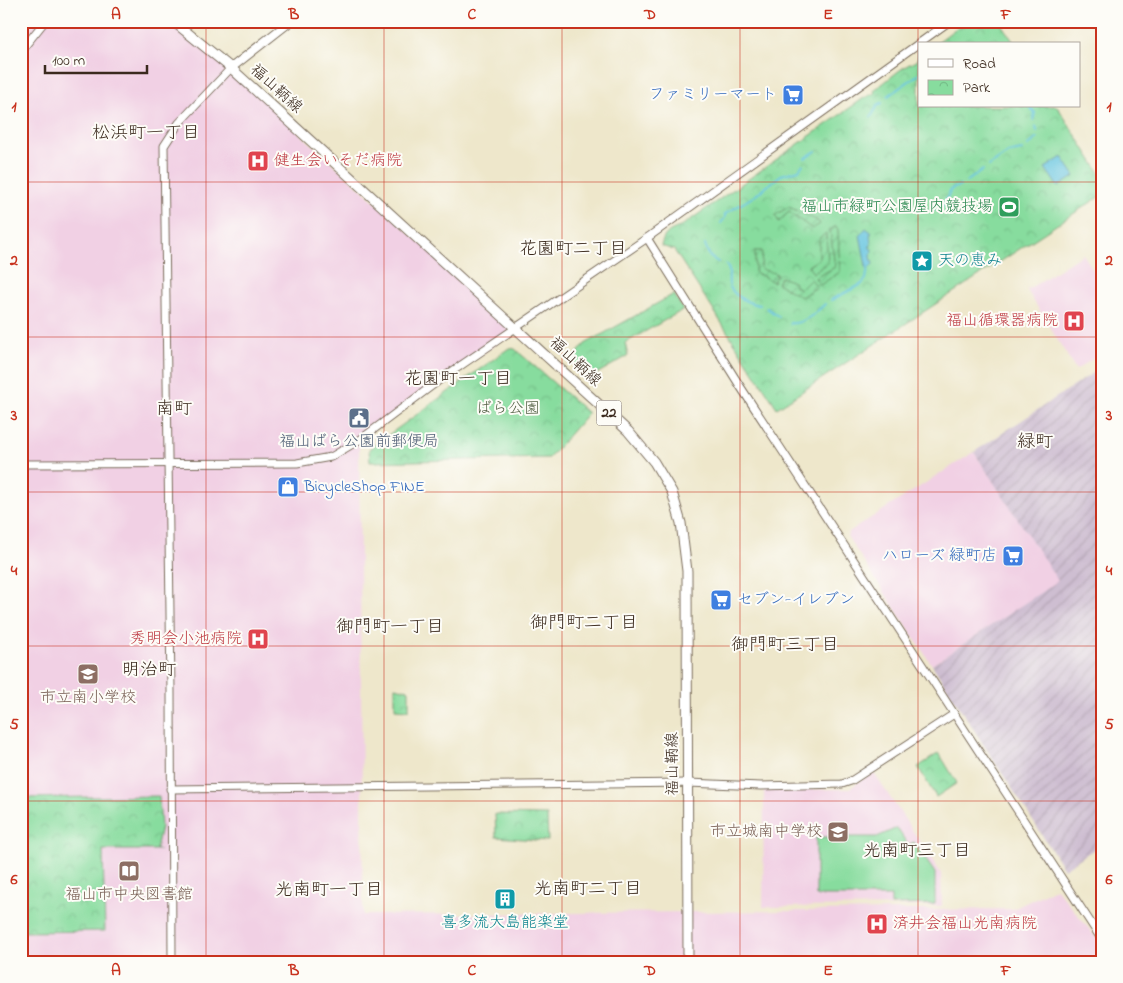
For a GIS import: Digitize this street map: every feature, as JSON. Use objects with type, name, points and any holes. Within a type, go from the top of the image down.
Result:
[{"type":"main road","name":"福山鞆線","points":[[173,21],[231,68],[628,431],[654,462],[672,492],[681,523],[687,571],[688,962]]},
{"type":"main road","name":"福山鞆線","points":[[177,21],[184,30]]},
{"type":"main road","points":[[231,68],[291,21]]},
{"type":"street","points":[[21,50],[45,21]]},
{"type":"street","points":[[921,42],[950,21]]},
{"type":"street","points":[[21,464],[297,463],[332,457],[361,439],[441,379],[647,238],[918,44]]},
{"type":"street","points":[[172,962],[171,691],[164,146],[179,123],[231,68]]},
{"type":"street","points":[[647,238],[740,386],[1102,940]]},
{"type":"street","points":[[170,789],[842,784],[851,781],[954,714]]},
{"type":"shaded area","points":[[21,21],[176,21],[516,330],[359,440],[363,915],[1013,909],[1056,888],[1102,945],[1102,962],[21,962]]},
{"type":"shaded area","name":"福山循環器病院","points":[[1083,254],[1102,283],[1102,353],[1076,370],[1027,290]]},
{"type":"shaded area","points":[[1102,367],[1102,844],[1064,869],[932,665],[1058,581],[974,452]]},
{"type":"shaded area","points":[[974,452],[1059,581],[932,665],[847,536],[849,532]]},
{"type":"shaded area","name":"市立城南中学校","points":[[873,772],[941,873],[942,906],[763,907],[764,790],[849,789]]},
{"type":"green space","points":[[966,21],[999,21],[1014,42],[938,42],[959,26],[962,28]]},
{"type":"green space","points":[[918,57],[918,108],[1058,108],[1102,176],[1102,195],[777,408],[674,250],[661,246],[662,242],[670,232],[680,227],[864,98],[875,93],[874,90],[916,61]]},
{"type":"green space","points":[[789,207],[818,221],[820,224],[812,229],[789,212],[779,222],[775,215]]},
{"type":"green space","points":[[836,226],[838,230],[840,272],[820,285],[815,278],[835,267],[830,230]]},
{"type":"green space","points":[[826,233],[828,263],[813,273],[808,266],[819,259],[819,239]]},
{"type":"green space","points":[[755,251],[762,251],[761,269],[777,274],[773,282],[755,272]]},
{"type":"green space","points":[[781,277],[795,283],[794,286],[801,289],[811,279],[817,287],[801,297],[777,283]]},
{"type":"green space","points":[[674,294],[683,310],[625,343],[628,356],[589,378],[571,361],[585,344]]},
{"type":"green space","name":"ばら公園","points":[[509,348],[515,349],[588,413],[549,458],[370,462],[369,449]]},
{"type":"green space","points":[[395,687],[409,690],[409,710],[395,709]]},
{"type":"green space","points":[[939,753],[957,783],[936,797],[918,767]]},
{"type":"green space","points":[[159,796],[161,827],[156,849],[160,850],[103,850],[105,931],[21,932],[21,798]]},
{"type":"green space","points":[[495,814],[547,815],[548,841],[496,837]]},
{"type":"green space","points":[[897,828],[908,845],[914,842],[935,873],[935,904],[891,905],[891,896],[816,896],[816,837],[877,837]]},
{"type":"water","points":[[1062,157],[1075,176],[1058,187],[1045,168]]},
{"type":"water","points":[[866,228],[872,233],[870,234],[871,246],[869,247],[872,249],[871,257],[873,264],[867,271],[860,235]]},
{"type":"waterway","points":[[888,96],[918,75]]},
{"type":"waterway","points":[[871,117],[878,105],[882,103]]},
{"type":"waterway","points":[[1031,108],[1035,113],[1033,120]]},
{"type":"waterway","points":[[1036,127],[1037,131]]},
{"type":"waterway","points":[[1028,146],[1037,138]]},
{"type":"waterway","points":[[989,166],[1008,153],[1022,150]]},
{"type":"waterway","points":[[805,158],[816,151]]},
{"type":"waterway","points":[[721,223],[725,218],[725,214],[756,195],[781,175],[799,170],[803,164]]},
{"type":"waterway","points":[[966,182],[983,170]]},
{"type":"waterway","points":[[936,210],[943,206],[951,189],[960,186]]},
{"type":"waterway","points":[[705,245],[710,257],[718,262]]},
{"type":"waterway","points":[[725,264],[729,269],[729,284],[732,291],[743,299],[760,305]]},
{"type":"waterway","points":[[831,300],[862,284],[866,279],[868,268]]},
{"type":"waterway","points":[[790,323],[804,320],[825,304]]},
{"type":"waterway","points":[[767,308],[779,317]]},
{"type":"place","name":"ファミリーマート","points":[[793,95]]},
{"type":"place","name":"健生会いそだ病院","points":[[258,161]]},
{"type":"place","name":"福山市緑町公園屋内競技場","points":[[1009,207]]},
{"type":"place","name":"天の恵み","points":[[922,261]]},
{"type":"place","name":"福山循環器病院","points":[[1074,321]]},
{"type":"place","name":"福山ばら公園前郵便局","points":[[359,418]]},
{"type":"place","name":"BicycleShop FINE","points":[[288,487]]},
{"type":"place","name":"ハローズ 緑町店","points":[[1013,556]]},
{"type":"place","name":"セブン-イレブン","points":[[721,600]]},
{"type":"place","name":"秀明会小池病院","points":[[258,639]]},
{"type":"place","name":"市立南小学校","points":[[88,674]]},
{"type":"place","name":"市立城南中学校","points":[[838,832]]},
{"type":"place","name":"福山市中央図書館","points":[[129,871]]},
{"type":"place","name":"喜多流大島能楽堂","points":[[505,899]]},
{"type":"place","name":"済井会福山光南病院","points":[[877,924]]},
{"type":"district","name":"松浜町一丁目","points":[[146,134]]},
{"type":"district","name":"花園町二丁目","points":[[573,250]]},
{"type":"district","name":"花園町一丁目","points":[[458,380]]},
{"type":"district","name":"南町","points":[[174,410]]},
{"type":"district","name":"緑町","points":[[1035,443]]},
{"type":"district","name":"御門町二丁目","points":[[584,624]]},
{"type":"district","name":"御門町一丁目","points":[[390,628]]},
{"type":"district","name":"御門町三丁目","points":[[785,646]]},
{"type":"district","name":"明治町","points":[[149,671]]},
{"type":"district","name":"光南町三丁目","points":[[917,852]]},
{"type":"district","name":"光南町二丁目","points":[[588,890]]},
{"type":"district","name":"光南町一丁目","points":[[329,891]]}]
